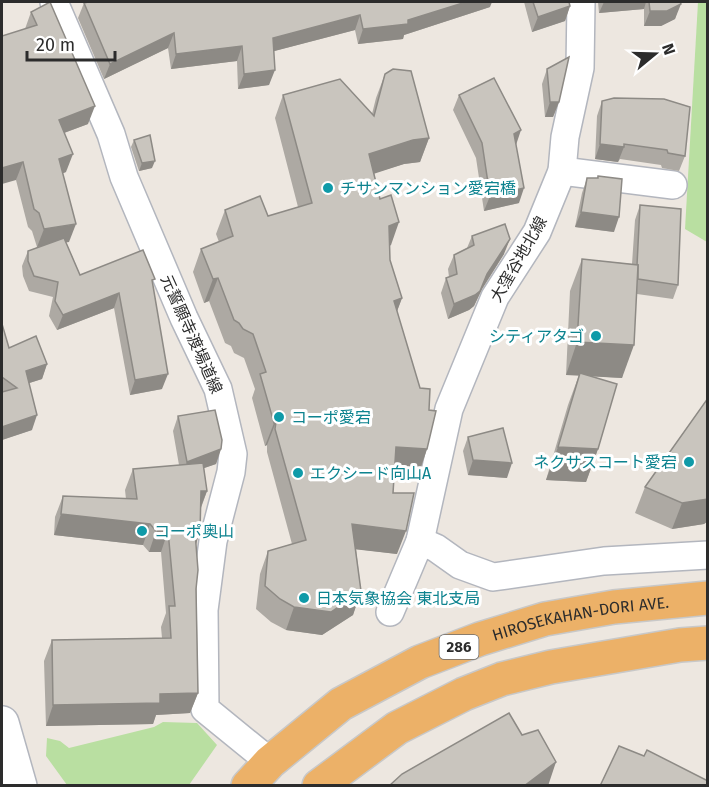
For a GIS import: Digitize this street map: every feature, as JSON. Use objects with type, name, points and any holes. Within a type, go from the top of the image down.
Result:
[{"type":"highway","name":"HIROSEKAHAN-DORI AVE.","points":[[248,786],[270,762],[341,704],[420,662],[480,639],[545,619],[614,607],[708,598]]},
{"type":"highway","points":[[319,786],[398,728],[464,694],[502,679],[563,665],[680,645],[708,643]]},
{"type":"street","name":"元誓願寺渡場道線","points":[[54,2],[111,134],[129,188],[184,318],[218,389],[233,454],[231,472],[213,541],[204,610],[206,709],[270,762]]},
{"type":"street","name":"大窪谷地北線","points":[[390,612],[420,540],[449,409],[495,297],[537,232],[562,171],[565,137],[580,68],[581,2]]},
{"type":"street","points":[[562,171],[673,185]]},
{"type":"street","points":[[420,540],[460,565],[493,577],[604,561],[708,555]]},
{"type":"street","points":[[2,723],[20,786]]},
{"type":"green space","points":[[698,2],[708,2],[707,242],[685,229]]},
{"type":"green space","points":[[163,722],[197,723],[217,745],[189,785],[67,785],[46,756],[47,738],[60,741],[69,748],[154,727]]},
{"type":"building","points":[[50,2],[95,106],[59,120],[73,154],[59,159],[76,224],[44,229],[39,213],[34,209],[23,162],[2,168],[2,36],[37,25],[31,12]]},
{"type":"building","points":[[466,2],[408,20],[408,24],[363,29],[360,15],[273,38],[275,70],[244,74],[242,46],[176,54],[174,33],[110,64],[84,3]]},
{"type":"building","points":[[533,2],[569,2],[570,6],[538,17]]},
{"type":"building","points":[[649,2],[680,2],[681,4],[667,11],[650,11]]},
{"type":"building","points":[[569,57],[559,102],[550,102],[547,69]]},
{"type":"building","points":[[393,69],[411,71],[429,138],[413,140],[369,154],[380,199],[391,195],[399,222],[389,226],[390,260],[402,298],[394,301],[420,388],[430,389],[429,410],[436,411],[427,449],[396,447],[393,493],[414,493],[406,531],[352,524],[361,591],[331,612],[294,607],[265,586],[268,551],[306,540],[275,429],[276,422],[274,423],[260,374],[266,372],[253,334],[243,329],[234,320],[218,278],[213,279],[201,249],[233,236],[225,210],[260,196],[268,216],[312,203],[283,95],[340,79],[374,116],[385,74]]},
{"type":"building","points":[[494,78],[521,130],[514,134],[524,188],[490,196],[482,143],[459,95]]},
{"type":"building","points":[[614,98],[664,99],[690,107],[685,156],[668,153],[667,150],[624,144],[624,147],[600,144],[602,101]]},
{"type":"building","points":[[150,135],[155,161],[142,163],[134,140]]},
{"type":"building","points":[[598,176],[622,179],[619,217],[581,212],[587,178],[598,178]]},
{"type":"building","points":[[640,205],[681,209],[678,285],[638,279]]},
{"type":"building","points":[[505,224],[510,239],[487,274],[480,291],[454,304],[446,278],[457,274],[454,255],[474,245],[472,236]]},
{"type":"building","points":[[64,238],[80,275],[143,250],[155,279],[152,280],[168,374],[135,380],[119,293],[63,315],[55,301],[58,282],[34,276],[28,261],[28,251]]},
{"type":"building","points":[[582,259],[638,265],[634,345],[577,342]]},
{"type":"building","points":[[2,324],[9,348],[36,336],[47,364],[26,371],[37,415],[2,427],[2,392],[17,388],[2,377]]},
{"type":"building","points":[[580,373],[617,384],[598,449],[558,447]]},
{"type":"building","name":"ネクサスコート愛宕","points":[[708,398],[708,499],[682,503],[645,487]]},
{"type":"building","points":[[215,410],[222,440],[221,449],[187,462],[178,416]]},
{"type":"building","points":[[503,428],[512,463],[473,460],[468,437]]},
{"type":"building","points":[[203,463],[207,491],[201,491],[200,532],[195,532],[198,570],[196,589],[198,693],[160,694],[160,703],[53,705],[52,640],[171,638],[169,606],[175,606],[168,531],[156,531],[150,524],[61,514],[63,496],[137,499],[133,469]]},
{"type":"building","points":[[509,713],[522,735],[538,730],[556,762],[524,786],[389,786],[402,774]]},
{"type":"building","points":[[619,746],[644,756],[647,750],[708,781],[708,786],[600,786]]},
{"type":"place","name":"チサンマンション愛宕橋","points":[[328,188]]},
{"type":"place","name":"シティアタゴ","points":[[596,336]]},
{"type":"place","name":"コーポ愛宕","points":[[279,417]]},
{"type":"place","name":"ネクサスコート愛宕","points":[[689,462]]},
{"type":"place","name":"エクシード向山A","points":[[298,473]]},
{"type":"place","name":"コーポ奥山","points":[[142,531]]},
{"type":"place","name":"日本気象協会 東北支局","points":[[304,598]]}]
